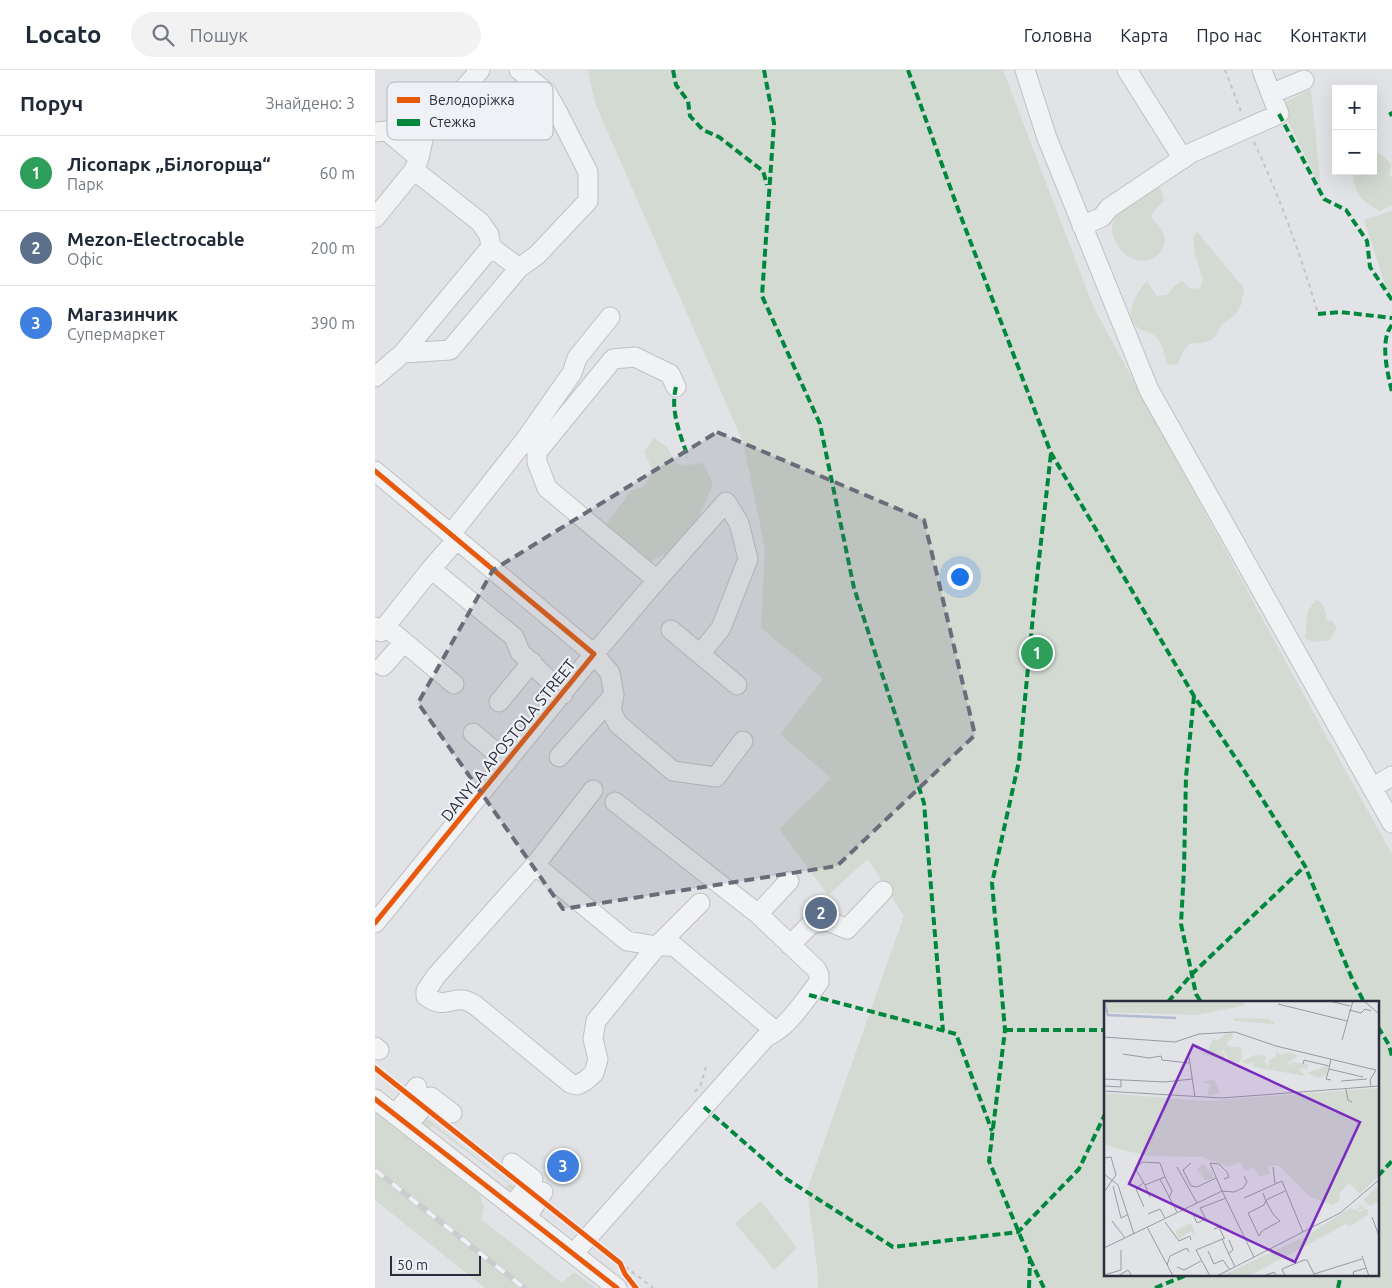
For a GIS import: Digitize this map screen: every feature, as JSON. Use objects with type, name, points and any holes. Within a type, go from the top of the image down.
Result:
[{"type":"street","points":[[470,82],[480,70]]},
{"type":"street","points":[[519,70],[534,82]]},
{"type":"street","points":[[1025,70],[1047,138],[1149,390],[1392,823]]},
{"type":"street","points":[[1127,70],[1183,159]]},
{"type":"street","points":[[1082,226],[1102,218],[1109,208],[1191,153],[1279,114],[1262,70]]},
{"type":"street","points":[[1271,94],[1304,80]]},
{"type":"street","points":[[403,353],[450,350],[519,268],[537,256],[588,201],[587,172],[553,104]]},
{"type":"street","points":[[395,140],[417,164],[480,222],[489,235],[491,247],[519,268]]},
{"type":"street","points":[[375,218],[417,164],[423,140]]},
{"type":"street","points":[[375,377],[403,353],[491,247]]},
{"type":"street","points":[[454,684],[404,642],[380,627],[431,568],[572,373],[577,358],[610,317]]},
{"type":"street","points":[[657,580],[547,488],[537,462],[537,452],[613,359],[635,357],[670,374],[676,387]]},
{"type":"street","name":"DANYLA APOSTOLA STREET","points":[[375,471],[594,654],[375,923]]},
{"type":"street","points":[[700,654],[721,628],[748,559],[739,523],[726,502],[594,654],[610,673],[613,695],[611,711],[618,724],[673,771],[716,777],[743,742]]},
{"type":"street","points":[[431,568],[513,637],[520,652],[563,694]]},
{"type":"street","points":[[671,630],[737,685]]},
{"type":"street","points":[[383,666],[404,642]]},
{"type":"street","points":[[499,702],[532,662]]},
{"type":"street","points":[[559,757],[613,695]]},
{"type":"street","points":[[473,733],[507,762]]},
{"type":"street","points":[[1372,788],[1392,776]]},
{"type":"street","points":[[593,790],[535,865],[436,976],[426,991],[426,996],[433,1002],[442,1004],[457,998],[467,999],[570,1083],[577,1084],[585,1081],[594,1073],[598,1059],[593,1039],[596,1021],[657,946],[700,903]]},
{"type":"street","points":[[573,1253],[765,1038],[774,1030],[783,1026],[795,1014],[819,982],[816,969],[758,914],[615,802]]},
{"type":"street","points":[[535,865],[627,941],[657,946],[674,946],[774,1030]]},
{"type":"street","points":[[758,914],[789,881]]},
{"type":"street","points":[[790,945],[811,924],[828,921],[847,929],[883,891]]},
{"type":"street","points":[[401,1120],[410,1092]]},
{"type":"street","points":[[401,1120],[431,1097],[448,1119]]},
{"type":"street","points":[[375,1099],[573,1253],[621,1281]]},
{"type":"street","points":[[505,1164],[533,1179],[520,1212]]},
{"type":"street","points":[[520,1212],[543,1198]]},
{"type":"path","points":[[1225,70],[1248,128],[1278,194],[1304,264],[1318,314]]},
{"type":"path","points":[[375,1068],[410,1092]]},
{"type":"path","points":[[448,1119],[505,1164]]},
{"type":"path","points":[[543,1198],[587,1238],[653,1288]]},
{"type":"path","points":[[620,1263],[621,1281]]},
{"type":"highlighted area","points":[[717,432],[924,520],[975,735],[837,866],[563,909],[418,703],[493,570]]},
{"type":"shaded area","points":[[588,70],[1003,70],[1093,306],[1392,854],[1392,1288],[818,1288],[807,1190],[904,916],[868,859],[828,895],[779,829],[831,778],[780,734],[823,679],[761,628],[765,549],[743,442],[595,103]]},
{"type":"shaded area","points":[[1311,89],[1321,189],[1284,113],[1285,102]]},
{"type":"shaded area","points":[[1377,153],[1383,156],[1391,164],[1389,177],[1392,176],[1392,205],[1380,211],[1363,200],[1357,191],[1354,175],[1377,175]]},
{"type":"shaded area","points":[[1156,184],[1162,191],[1164,201],[1156,208],[1151,217],[1163,233],[1165,242],[1157,256],[1149,260],[1140,261],[1122,252],[1113,236],[1113,223],[1120,212]]},
{"type":"shaded area","points":[[1392,211],[1392,292],[1388,294],[1364,220]]},
{"type":"shaded area","points":[[1197,232],[1244,288],[1241,305],[1236,314],[1221,325],[1217,335],[1211,340],[1191,343],[1183,351],[1178,364],[1168,365],[1158,339],[1137,327],[1133,322],[1131,310],[1139,291],[1147,281],[1157,296],[1167,295],[1174,286],[1182,281],[1190,288],[1200,289],[1203,278],[1196,258],[1193,238]]},
{"type":"shaded area","points":[[654,438],[667,447],[675,462],[681,466],[703,463],[713,484],[692,531],[670,552],[649,562],[605,526],[631,490],[643,487],[653,472],[644,452]]},
{"type":"shaded area","points":[[1316,600],[1321,602],[1326,612],[1326,620],[1332,621],[1337,628],[1330,640],[1312,642],[1305,638],[1308,611]]},
{"type":"shaded area","points":[[375,1112],[480,1195],[484,1207],[481,1219],[562,1283],[574,1272],[595,1288],[485,1288],[375,1200]]},
{"type":"shaded area","points":[[423,1115],[517,1189],[508,1189],[509,1184],[433,1126],[429,1128],[424,1125]]},
{"type":"shaded area","points":[[761,1201],[797,1248],[774,1270],[735,1223]]},
{"type":"railway","points":[[375,1170],[524,1288]]},
{"type":"marked path","points":[[673,70],[676,85],[688,101],[690,116],[703,130],[719,137],[763,171],[767,185]]},
{"type":"marked path","points":[[764,70],[774,123],[762,296],[820,424],[854,588],[924,803],[943,1031]]},
{"type":"marked path","points":[[908,70],[958,209],[1051,453],[1194,696],[1305,866],[1353,981],[1363,1001]]},
{"type":"marked path","points":[[1390,112],[1392,116]]},
{"type":"marked path","points":[[1279,114],[1324,199],[1346,210],[1367,241],[1370,267],[1392,300]]},
{"type":"marked path","points":[[1318,314],[1340,312],[1392,318]]},
{"type":"marked path","points":[[1392,325],[1388,331],[1385,348],[1392,392]]},
{"type":"marked path","points":[[676,387],[674,396],[675,414],[688,457]]},
{"type":"marked path","points":[[1029,1288],[1030,1259],[989,1161],[1005,1030],[992,883],[1019,761],[1051,453]]},
{"type":"marked path","points":[[1194,696],[1186,777],[1181,924],[1196,994],[1200,1001]]},
{"type":"marked path","points":[[1169,1001],[1192,974],[1305,866]]},
{"type":"marked path","points":[[809,995],[956,1034],[992,1131]]},
{"type":"marked path","points":[[1379,1029],[1389,1045],[1392,1056]]},
{"type":"marked path","points":[[1005,1030],[1104,1030]]},
{"type":"marked path","points":[[704,1107],[785,1178],[893,1247],[1018,1232],[1079,1169],[1104,1116]]},
{"type":"marked path","points":[[1379,1175],[1392,1161]]},
{"type":"marked path","points":[[1030,1259],[1044,1288]]},
{"type":"marked path","points":[[1155,1288],[1184,1276]]},
{"type":"marked path","points":[[1338,1288],[1341,1276]]},
{"type":"cycle path","points":[[375,471],[594,654],[375,923]]},
{"type":"cycle path","points":[[375,1068],[620,1263],[625,1274],[636,1288]]},
{"type":"cycle path","points":[[375,1099],[617,1288]]},
{"type":"place","name":"Лісопарк „Білогорща“","points":[[1037,653]]},
{"type":"place","name":"Mezon-Electrocable","points":[[821,913]]},
{"type":"place","name":"Магазинчик","points":[[563,1166]]}]
